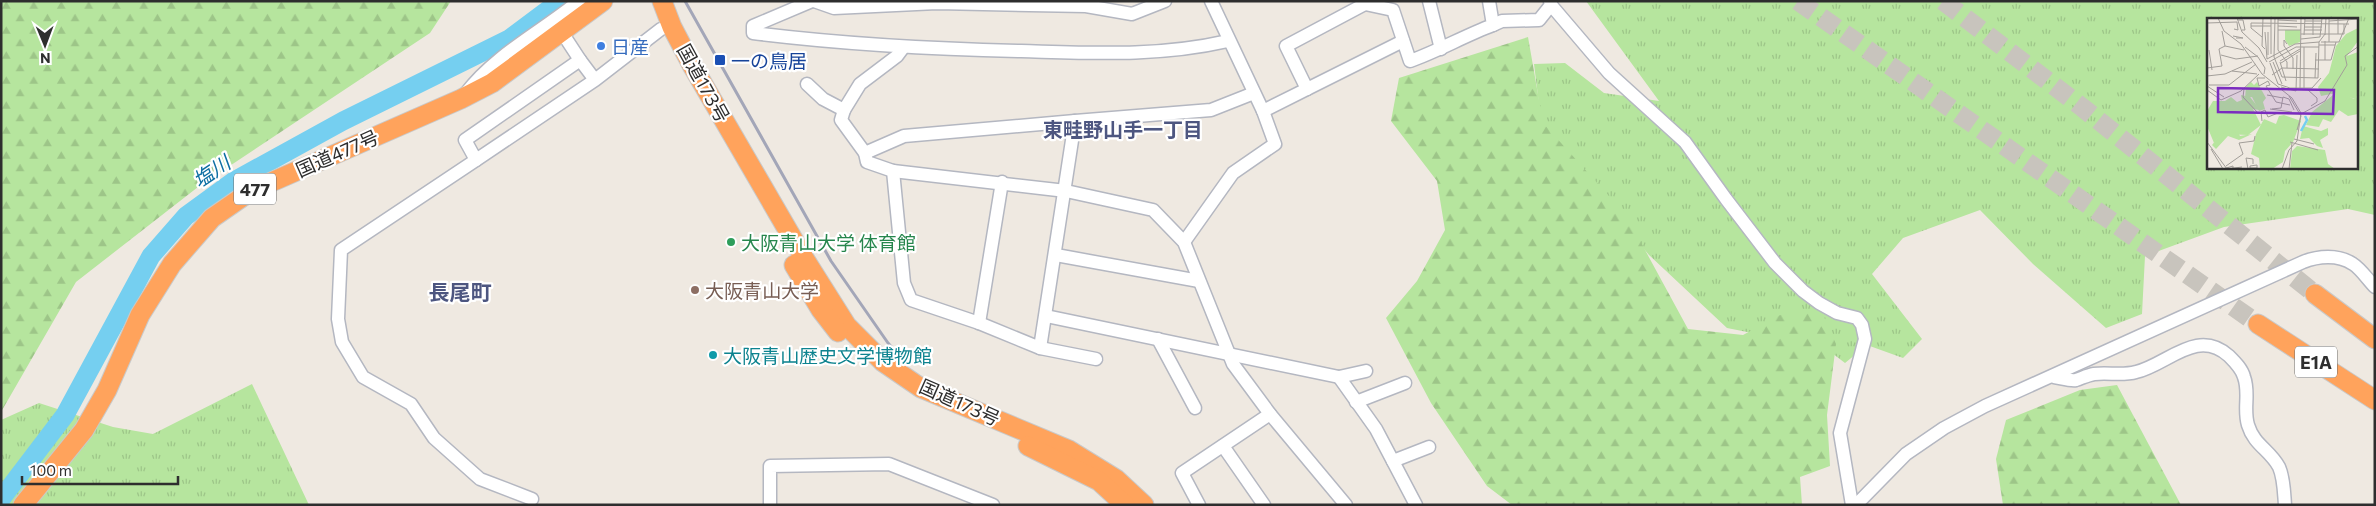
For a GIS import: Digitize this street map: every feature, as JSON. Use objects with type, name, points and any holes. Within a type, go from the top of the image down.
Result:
[{"type":"highway","name":"国道477号","points":[[23,505],[84,430],[107,390],[140,315],[172,264],[212,218],[251,191],[461,99],[492,83],[603,1]]},
{"type":"highway","name":"国道173号","points":[[649,1],[661,29],[784,250],[821,310],[848,345],[893,383],[910,393],[928,403],[1039,450],[1099,481],[1125,505]]},
{"type":"highway","name":"国道173号","points":[[662,1],[672,27],[694,67],[804,258],[847,326],[883,362],[921,388],[1069,450],[1116,479],[1144,505]]},
{"type":"highway","points":[[2315,294],[2375,340]]},
{"type":"highway","name":"E1A","points":[[2258,324],[2375,400]]},
{"type":"street","points":[[461,99],[474,82],[510,50],[579,1]]},
{"type":"street","points":[[1165,1],[1132,14],[1086,6],[1031,3],[937,3],[834,8],[813,1],[753,26],[753,34],[903,48],[1154,53],[1193,49],[1228,40]]},
{"type":"street","points":[[1184,242],[1233,173],[1275,144],[1263,111],[1211,1]]},
{"type":"street","points":[[1429,1],[1441,50]]},
{"type":"street","points":[[1489,1],[1493,25]]},
{"type":"street","points":[[1308,89],[1286,46],[1364,3],[1394,10],[1410,61],[1441,50],[1462,37],[1502,21],[1539,20],[1550,3],[1609,73],[1685,142],[1726,200],[1775,263],[1803,291],[1819,303],[1837,313],[1857,318],[1862,325],[1865,339],[1840,432],[1852,505]]},
{"type":"street","points":[[532,499],[480,479],[434,438],[411,404],[363,377],[342,342],[338,319],[341,250],[595,80],[661,29]]},
{"type":"street","points":[[561,31],[595,80]]},
{"type":"street","points":[[1263,111],[1403,41]]},
{"type":"street","points":[[903,48],[897,56],[860,84],[844,110],[841,120],[865,153],[867,162],[893,172],[1002,182],[1066,191],[1153,210],[1184,242],[1233,364],[1270,414],[1346,505]]},
{"type":"street","points":[[476,160],[465,140],[580,60]]},
{"type":"street","points":[[806,84],[823,99],[844,110]]},
{"type":"street","points":[[865,153],[904,136],[1212,110],[1254,93]]},
{"type":"street","points":[[1040,348],[1066,191],[1075,121]]},
{"type":"street","points":[[893,172],[904,283],[912,300],[979,322],[1040,348],[1096,358]]},
{"type":"street","points":[[979,322],[1002,182]]},
{"type":"street","points":[[1056,255],[1199,282]]},
{"type":"street","points":[[1856,505],[1906,454],[1936,434],[1985,406],[2054,377],[2317,257],[2333,258],[2353,264],[2375,287]]},
{"type":"street","points":[[1046,316],[1339,377],[1366,371]]},
{"type":"street","points":[[1158,339],[1195,408]]},
{"type":"street","points":[[2054,377],[2074,380],[2093,374],[2123,375],[2137,372],[2155,366],[2177,351],[2193,346],[2210,346],[2224,352],[2236,363],[2244,376],[2248,390],[2245,414],[2249,428],[2254,440],[2279,468],[2285,505]]},
{"type":"street","points":[[1339,377],[1376,429],[1416,505]]},
{"type":"street","points":[[1356,402],[1404,382]]},
{"type":"street","points":[[1199,505],[1182,473],[1270,414]]},
{"type":"street","points":[[1224,446],[1264,505]]},
{"type":"street","points":[[1393,461],[1429,447]]},
{"type":"street","points":[[770,505],[770,466],[889,464],[993,505]]},
{"type":"green space","points":[[1,1],[451,1],[430,33],[198,187],[76,282],[1,412]]},
{"type":"green space","points":[[1586,1],[2375,1],[2375,215],[2348,209],[2224,227],[2145,256],[2142,314],[2106,328],[2033,264],[1980,210],[1903,238],[1872,274],[1922,339],[1903,358],[1867,345],[1845,363],[1824,347],[1727,328],[1649,255],[1542,128],[1534,64],[1565,63],[1604,93],[1659,101]]},
{"type":"green space","points":[[1528,37],[1543,123],[1626,215],[1688,329],[1743,335],[1780,315],[1821,310],[1836,344],[1827,415],[1830,466],[1800,477],[1802,505],[1512,505],[1487,486],[1431,403],[1386,318],[1417,281],[1445,230],[1437,181],[1391,121],[1399,78]]},
{"type":"green space","points":[[252,384],[309,505],[1,505],[1,420],[39,403],[113,427],[153,434]]},
{"type":"green space","points":[[2117,385],[2181,505],[2003,505],[1996,459],[2006,420],[2080,390]]},
{"type":"waterway","name":"塩川","points":[[1,499],[65,415],[151,256],[186,216],[234,181],[343,121],[509,39],[560,1]]},
{"type":"tunnel","points":[[1798,1],[2258,324]]},
{"type":"tunnel","points":[[1943,1],[2083,108],[2315,294]]},
{"type":"railway","points":[[685,1],[831,261],[888,343],[906,364]]},
{"type":"place","name":"日産","points":[[601,46]]},
{"type":"place","name":"一の鳥居","points":[[720,60]]},
{"type":"place","name":"大阪青山大学 体育館","points":[[731,242]]},
{"type":"place","name":"大阪青山大学","points":[[695,290]]},
{"type":"place","name":"大阪青山歴史文学博物館","points":[[713,355]]},
{"type":"district","name":"東畦野山手一丁目","points":[[1123,129]]},
{"type":"district","name":"長尾町","points":[[460,291]]}]
